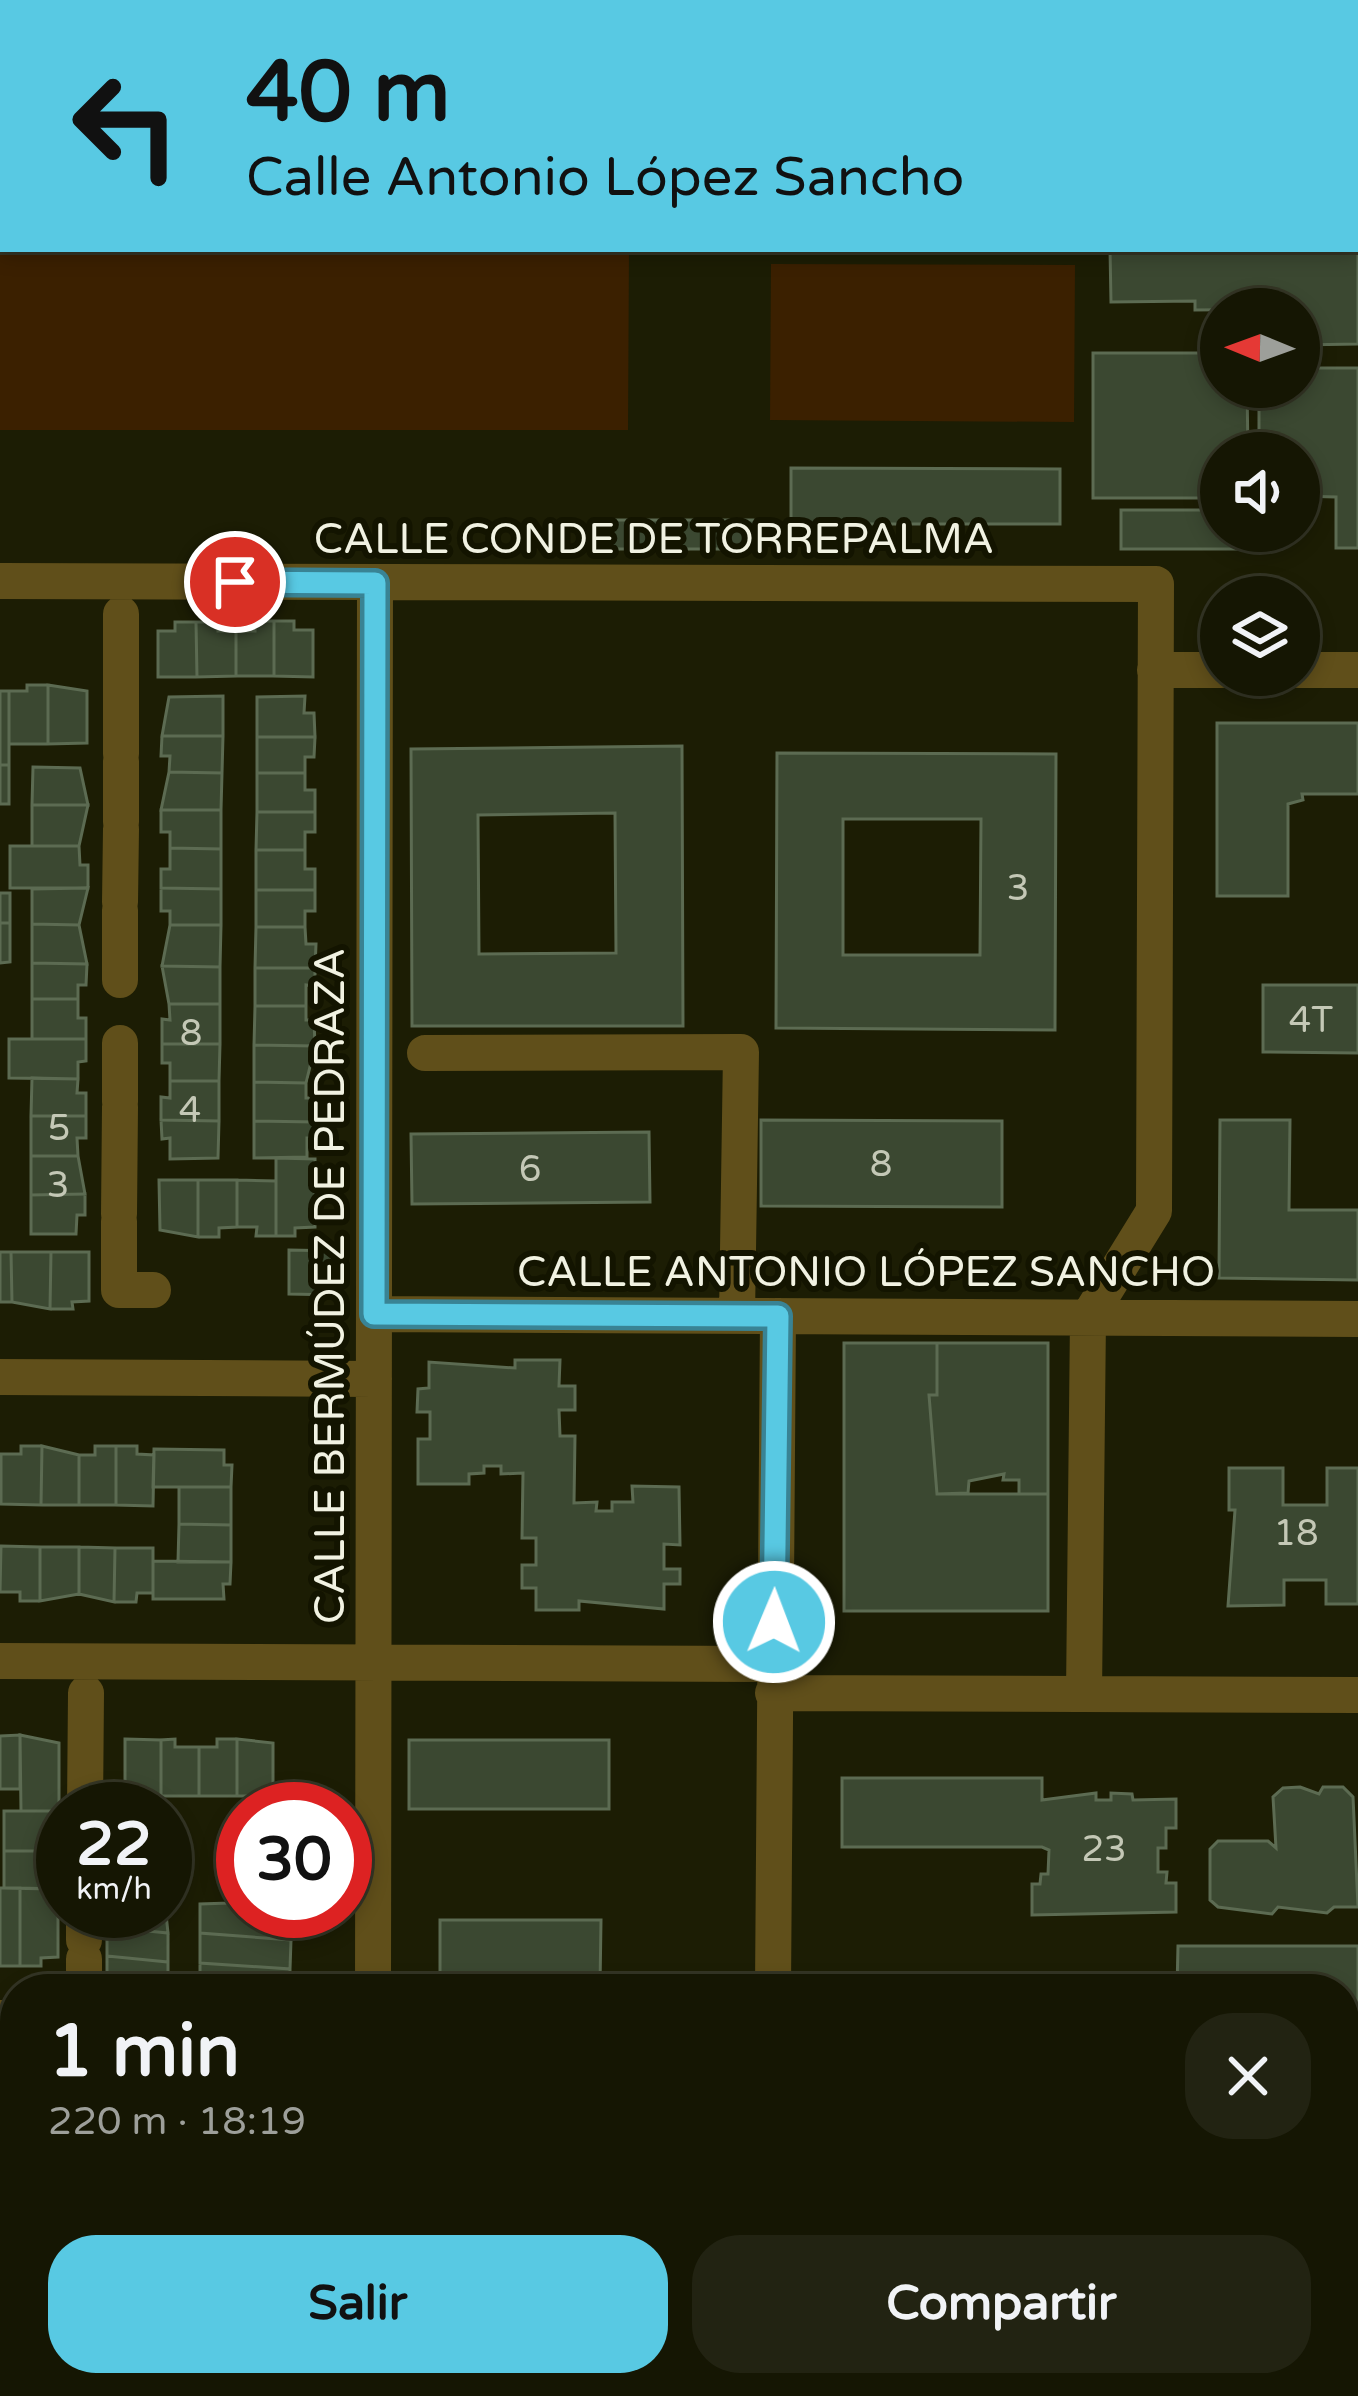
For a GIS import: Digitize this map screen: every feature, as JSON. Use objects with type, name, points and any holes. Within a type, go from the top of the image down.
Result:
[{"type":"street","name":"CALLE CONDE DE TORREPALMA","points":[[0,581],[1156,584],[1155,670]]},
{"type":"street","name":"CALLE BERMÚDEZ DE PEDRAZA","points":[[373,1974],[375,583]]},
{"type":"street","points":[[121,614],[119,1290],[153,1290]]},
{"type":"street","points":[[1084,1694],[1088,1318],[1154,1210],[1155,670],[1200,670]]},
{"type":"street","points":[[1320,670],[1358,670]]},
{"type":"street","points":[[425,1053],[741,1052],[737,1316]]},
{"type":"street","name":"CALLE ANTONIO LÓPEZ SANCHO","points":[[374,1314],[1358,1319]]},
{"type":"street","points":[[773,1974],[778,1316]]},
{"type":"street","points":[[0,1377],[374,1378]]},
{"type":"street","points":[[0,1661],[374,1662],[1084,1694],[1358,1695]]},
{"type":"street","points":[[85,1782],[86,1693]]},
{"type":"shaded area","points":[[0,252],[629,252],[628,430],[0,430]]},
{"type":"shaded area","points":[[771,264],[1075,265],[1074,422],[770,420]]},
{"type":"building","points":[[1110,252],[1358,252],[1358,344],[1320,345],[1320,288],[1200,288],[1200,310],[1195,310],[1195,301],[1111,302]]},
{"type":"building","points":[[1093,353],[1200,353],[1200,408],[1247,408],[1248,432],[1200,432],[1200,498],[1093,498]]},
{"type":"building","points":[[1320,368],[1358,368],[1358,548],[1336,548],[1336,497],[1320,497],[1320,432],[1259,432],[1259,408],[1320,408]]},
{"type":"building","points":[[791,468],[1060,469],[1060,524],[791,524]]},
{"type":"building","points":[[1121,510],[1200,510],[1200,549],[1121,549]]},
{"type":"building","points":[[610,520],[753,520],[753,549],[610,549]]},
{"type":"building","points":[[255,621],[274,621],[274,676],[236,676],[236,631],[255,631]]},
{"type":"building","points":[[274,621],[294,621],[294,630],[313,630],[313,677],[274,676]]},
{"type":"building","points":[[175,622],[196,622],[197,677],[158,677],[158,631],[175,631]]},
{"type":"building","points":[[196,622],[218,622],[218,631],[236,631],[236,676],[197,677]]},
{"type":"building","points":[[27,685],[48,685],[48,744],[9,744],[9,691],[27,691]]},
{"type":"building","points":[[48,685],[87,691],[87,743],[48,744]]},
{"type":"building","points":[[0,691],[9,691],[9,765],[0,765]]},
{"type":"building","points":[[223,696],[223,736],[162,736],[169,697]]},
{"type":"building","points":[[305,696],[304,713],[314,713],[315,737],[257,737],[257,697]]},
{"type":"building","points":[[1217,723],[1358,723],[1358,794],[1302,794],[1303,800],[1288,804],[1288,896],[1217,896]]},
{"type":"building","points":[[162,736],[223,736],[222,773],[169,772],[170,756],[161,756]]},
{"type":"building","points":[[257,737],[315,737],[314,757],[305,757],[305,773],[257,773]]},
{"type":"building","points":[[682,746],[683,1026],[412,1026],[411,749]],"holes":[[[615,813],[616,953],[479,954],[478,815]]]},
{"type":"building","points":[[777,753],[1056,754],[1055,1030],[776,1028]],"holes":[[[843,819],[981,819],[980,955],[843,955]]]},
{"type":"building","points":[[0,765],[9,765],[9,804],[0,804]]},
{"type":"building","points":[[33,767],[80,768],[88,805],[32,805]]},
{"type":"building","points":[[169,772],[222,773],[221,810],[161,810]]},
{"type":"building","points":[[257,773],[305,773],[305,790],[315,790],[315,812],[257,812]]},
{"type":"building","points":[[32,805],[88,805],[79,846],[32,846]]},
{"type":"building","points":[[161,810],[221,810],[221,849],[170,848],[170,832],[161,832]]},
{"type":"building","points":[[257,812],[315,812],[315,832],[305,832],[305,850],[256,850]]},
{"type":"building","points":[[10,846],[79,846],[80,865],[88,865],[88,888],[10,888]]},
{"type":"building","points":[[170,848],[221,849],[221,889],[161,888],[161,869],[170,869]]},
{"type":"building","points":[[256,850],[305,850],[305,869],[315,869],[315,890],[256,890]]},
{"type":"building","points":[[88,888],[79,925],[32,924],[32,889]]},
{"type":"building","points":[[161,888],[221,889],[221,925],[170,925],[170,911],[161,911]]},
{"type":"building","points":[[256,890],[315,890],[315,911],[305,911],[305,927],[256,927]]},
{"type":"building","points":[[0,893],[10,893],[10,923],[0,923]]},
{"type":"building","points":[[0,923],[10,923],[10,962],[0,963]]},
{"type":"building","points":[[32,924],[79,925],[87,964],[32,963]]},
{"type":"building","points":[[170,925],[221,925],[220,967],[162,966]]},
{"type":"building","points":[[256,927],[305,927],[306,944],[316,944],[315,968],[255,968]]},
{"type":"building","points":[[32,963],[87,964],[86,985],[78,985],[78,999],[32,999]]},
{"type":"building","points":[[162,966],[220,967],[220,1004],[169,1004]]},
{"type":"building","points":[[255,968],[315,968],[315,986],[306,985],[306,1006],[255,1006]]},
{"type":"building","points":[[1263,985],[1358,985],[1358,1053],[1263,1052]]},
{"type":"building","points":[[32,999],[78,999],[78,1018],[86,1018],[86,1039],[32,1039]]},
{"type":"building","points":[[169,1004],[220,1004],[220,1044],[162,1044],[162,1019],[170,1020]]},
{"type":"building","points":[[255,1006],[306,1006],[306,1020],[314,1020],[315,1046],[254,1045]]},
{"type":"building","points":[[9,1039],[86,1039],[86,1061],[78,1062],[78,1079],[9,1078]]},
{"type":"building","points":[[162,1044],[220,1044],[219,1081],[170,1081],[170,1063],[162,1063]]},
{"type":"building","points":[[254,1045],[315,1046],[306,1083],[254,1082]]},
{"type":"building","points":[[32,1078],[78,1079],[77,1093],[86,1093],[86,1116],[31,1116]]},
{"type":"building","points":[[170,1081],[219,1081],[219,1121],[161,1120],[161,1097],[170,1098]]},
{"type":"building","points":[[254,1082],[306,1083],[306,1098],[315,1098],[315,1122],[254,1121]]},
{"type":"building","points":[[31,1116],[86,1116],[86,1138],[77,1138],[78,1156],[31,1156]]},
{"type":"building","points":[[161,1120],[219,1121],[218,1158],[170,1159],[170,1138],[162,1139]]},
{"type":"building","points":[[761,1120],[1002,1121],[1002,1207],[761,1206]]},
{"type":"building","points":[[1220,1120],[1290,1120],[1289,1210],[1358,1210],[1358,1280],[1219,1278]]},
{"type":"building","points":[[254,1121],[315,1122],[315,1138],[307,1138],[307,1157],[254,1158]]},
{"type":"building","points":[[649,1132],[650,1202],[412,1204],[411,1134]]},
{"type":"building","points":[[31,1156],[78,1156],[85,1194],[31,1195]]},
{"type":"building","points":[[276,1158],[315,1159],[315,1227],[295,1228],[295,1236],[276,1236]]},
{"type":"building","points":[[159,1180],[198,1180],[198,1237],[160,1230]]},
{"type":"building","points":[[198,1180],[237,1180],[237,1227],[219,1228],[219,1237],[198,1237]]},
{"type":"building","points":[[237,1180],[276,1181],[276,1236],[256,1236],[257,1227],[237,1227]]},
{"type":"building","points":[[85,1194],[85,1215],[77,1215],[76,1234],[31,1234],[31,1195]]},
{"type":"building","points":[[289,1250],[338,1251],[338,1295],[289,1294]]},
{"type":"building","points":[[0,1252],[11,1252],[12,1302],[0,1302]]},
{"type":"building","points":[[11,1252],[51,1252],[50,1309],[12,1302]]},
{"type":"building","points":[[51,1252],[89,1252],[89,1301],[72,1302],[73,1309],[50,1309]]},
{"type":"building","points":[[844,1343],[937,1343],[937,1395],[929,1395],[937,1494],[1048,1494],[1048,1611],[844,1611]]},
{"type":"building","points":[[937,1343],[1048,1343],[1048,1494],[1019,1494],[1019,1480],[1003,1480],[1004,1474],[969,1481],[968,1493],[937,1494],[929,1395],[937,1395]]},
{"type":"building","points":[[515,1360],[560,1360],[559,1386],[575,1386],[575,1410],[559,1410],[560,1436],[575,1436],[574,1503],[597,1502],[596,1511],[612,1511],[612,1502],[633,1502],[632,1486],[679,1487],[680,1545],[664,1544],[664,1569],[680,1569],[680,1584],[664,1584],[664,1609],[579,1601],[579,1610],[536,1610],[536,1588],[522,1588],[522,1565],[536,1565],[536,1538],[522,1538],[523,1473],[501,1474],[501,1466],[484,1466],[484,1473],[469,1474],[469,1484],[418,1484],[418,1439],[430,1439],[430,1412],[417,1412],[418,1389],[429,1388],[429,1362],[515,1368]]},
{"type":"building","points":[[21,1446],[42,1446],[41,1505],[1,1504],[1,1454],[21,1454]]},
{"type":"building","points":[[42,1446],[79,1455],[79,1505],[41,1505]]},
{"type":"building","points":[[95,1446],[116,1446],[116,1505],[79,1505],[79,1455],[95,1455]]},
{"type":"building","points":[[116,1446],[137,1446],[137,1454],[154,1455],[153,1506],[116,1505]]},
{"type":"building","points":[[154,1449],[224,1450],[224,1465],[232,1465],[231,1487],[153,1487]]},
{"type":"building","points":[[1229,1468],[1283,1468],[1283,1505],[1327,1505],[1327,1468],[1358,1468],[1358,1604],[1326,1604],[1326,1580],[1284,1580],[1284,1605],[1228,1606],[1235,1510],[1229,1510]]},
{"type":"building","points":[[179,1487],[231,1487],[231,1525],[179,1524]]},
{"type":"building","points":[[179,1524],[231,1525],[231,1562],[178,1562]]},
{"type":"building","points":[[1,1546],[40,1547],[40,1601],[20,1601],[20,1592],[0,1592]]},
{"type":"building","points":[[40,1547],[79,1547],[79,1594],[40,1601]]},
{"type":"building","points":[[79,1547],[115,1548],[114,1602],[79,1594]]},
{"type":"building","points":[[115,1548],[153,1548],[153,1593],[137,1593],[136,1602],[114,1602]]},
{"type":"building","points":[[153,1561],[231,1562],[230,1584],[223,1584],[224,1599],[153,1599]]},
{"type":"building","points":[[20,1735],[59,1743],[59,1782],[36,1782],[36,1811],[21,1811]]},
{"type":"building","points":[[20,1735],[20,1789],[0,1789],[0,1736]]},
{"type":"building","points":[[125,1739],[161,1740],[161,1782],[125,1782]]},
{"type":"building","points":[[175,1739],[175,1747],[199,1747],[199,1796],[192,1796],[192,1782],[161,1782],[161,1740]]},
{"type":"building","points":[[217,1739],[237,1739],[237,1782],[216,1782],[216,1796],[199,1796],[199,1747],[217,1747]]},
{"type":"building","points":[[237,1739],[273,1743],[273,1782],[237,1782]]},
{"type":"building","points":[[409,1740],[609,1740],[609,1809],[409,1809]]},
{"type":"building","points":[[842,1778],[1042,1778],[1042,1800],[1096,1793],[1096,1800],[1111,1800],[1111,1793],[1132,1794],[1133,1800],[1176,1799],[1176,1828],[1166,1828],[1166,1848],[1158,1848],[1158,1872],[1167,1872],[1166,1883],[1176,1883],[1176,1912],[1032,1915],[1032,1884],[1040,1884],[1041,1874],[1048,1874],[1049,1850],[1042,1847],[842,1847]]},
{"type":"building","points":[[1300,1787],[1319,1794],[1323,1787],[1343,1787],[1353,1797],[1358,1907],[1334,1907],[1327,1913],[1278,1907],[1272,1914],[1218,1907],[1210,1900],[1210,1849],[1218,1841],[1268,1841],[1276,1848],[1273,1797],[1283,1788]]},
{"type":"building","points":[[4,1811],[36,1811],[36,1851],[4,1851]]},
{"type":"building","points":[[4,1851],[36,1851],[36,1889],[4,1888]]},
{"type":"building","points":[[0,1888],[20,1888],[20,1966],[0,1966]]},
{"type":"building","points":[[20,1888],[36,1888],[36,1938],[58,1938],[58,1957],[41,1958],[41,1966],[20,1966]]},
{"type":"building","points":[[200,1904],[216,1904],[216,1934],[200,1933]]},
{"type":"building","points":[[440,1920],[601,1920],[600,1974],[440,1974]]},
{"type":"building","points":[[200,1933],[216,1938],[291,1940],[290,1969],[200,1963]]},
{"type":"building","points":[[107,1938],[168,1938],[168,1962],[107,1956]]},
{"type":"building","points":[[1178,1946],[1358,1946],[1358,1974],[1177,1974]]},
{"type":"building","points":[[107,1956],[168,1962],[168,1974],[107,1974]]},
{"type":"building","points":[[200,1963],[290,1969],[290,1974],[200,1974]]},
{"type":"route","points":[[235,582],[375,583],[374,1314],[778,1316],[774,1622]]}]
